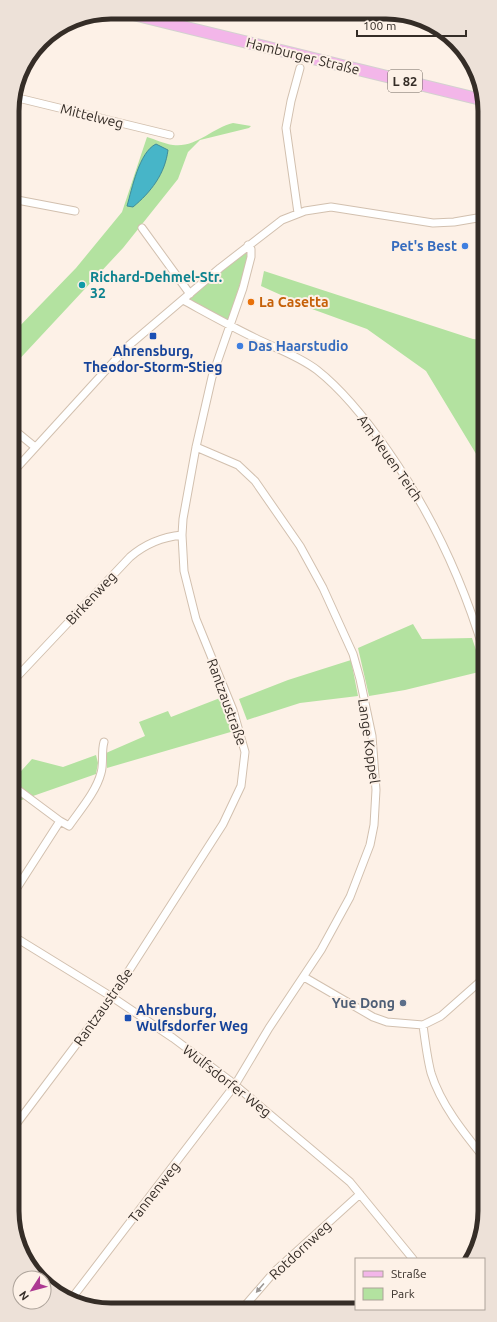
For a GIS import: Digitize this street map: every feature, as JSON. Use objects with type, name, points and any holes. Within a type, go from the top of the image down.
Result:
[{"type":"main road","name":"Hamburger Straße","points":[[152,19],[477,99]]},
{"type":"street","points":[[298,213],[286,128],[291,101],[300,68]]},
{"type":"street","name":"Mittelweg","points":[[20,98],[170,134]]},
{"type":"street","points":[[19,200],[74,211]]},
{"type":"street","points":[[19,465],[123,351],[273,225],[298,213],[331,206],[433,223],[454,222],[478,218]]},
{"type":"street","points":[[142,228],[190,294]]},
{"type":"street","name":"Rantzaustraße","points":[[19,1121],[112,997],[224,824],[236,800],[244,773],[245,752],[239,728],[196,619],[189,594],[184,571],[182,535],[183,519],[196,447],[212,377],[243,288],[251,257],[251,250],[248,245]]},
{"type":"street","name":"Am Neuen Teich","points":[[183,300],[229,325],[287,353],[316,370],[344,395],[371,426],[406,477],[437,529],[462,588],[478,635]]},
{"type":"street","points":[[19,433],[35,448]]},
{"type":"street","name":"Lange Koppel","points":[[196,447],[238,465],[255,481],[300,546],[323,588],[354,654],[372,736],[376,790],[373,832],[368,852],[350,897],[321,950],[269,1028],[235,1085]]},
{"type":"street","name":"Birkenweg","points":[[19,675],[130,557],[151,543],[170,536],[182,535]]},
{"type":"street","points":[[19,790],[69,826],[97,784],[102,771],[102,752],[104,742]]},
{"type":"street","points":[[19,885],[60,821]]},
{"type":"street","name":"Wulfsdorfer Weg","points":[[19,939],[112,997],[202,1058],[333,1166],[360,1194],[412,1258]]},
{"type":"street","points":[[304,977],[373,1017],[387,1022],[423,1025],[441,1016],[478,983]]},
{"type":"street","points":[[423,1025],[427,1054],[438,1091],[459,1126],[478,1150]]},
{"type":"street","name":"Tannenweg","points":[[74,1295],[235,1085]]},
{"type":"street","name":"Rotdornweg","points":[[247,1303],[275,1271],[360,1194]]},
{"type":"green space","points":[[233,123],[251,126],[249,128],[200,140],[188,152],[178,179],[123,248],[19,360],[19,327],[76,268],[122,212],[147,137],[173,145],[189,144]]},
{"type":"green space","points":[[247,248],[250,253],[228,321],[188,300]]},
{"type":"green space","points":[[264,271],[478,340],[478,457],[426,371],[367,329],[312,309],[261,286]]},
{"type":"green space","points":[[413,624],[422,639],[472,638],[478,656],[478,672],[405,690],[369,696],[358,648]]},
{"type":"green space","points":[[351,660],[358,696],[300,703],[247,720],[239,699],[288,680]]},
{"type":"green space","points":[[220,698],[229,712],[234,731],[107,768],[106,753],[145,736],[139,722],[168,711],[171,717]]},
{"type":"green space","points":[[96,755],[98,763],[96,774],[19,801],[19,773],[32,759],[63,767]]},
{"type":"water","points":[[156,144],[168,150],[164,167],[156,182],[146,195],[133,207],[127,206],[141,163],[150,148]]},
{"type":"place","name":"Pet's Best","points":[[465,246]]},
{"type":"place","name":"Richard-Dehmel-Str. 32","points":[[82,285]]},
{"type":"place","name":"La Casetta","points":[[251,302]]},
{"type":"place","name":"Ahrensburg, Theodor-Storm-Stieg","points":[[153,336]]},
{"type":"place","name":"Das Haarstudio","points":[[240,346]]},
{"type":"place","name":"Yue Dong","points":[[403,1003]]},
{"type":"place","name":"Ahrensburg, Wulfsdorfer Weg","points":[[128,1018]]}]
